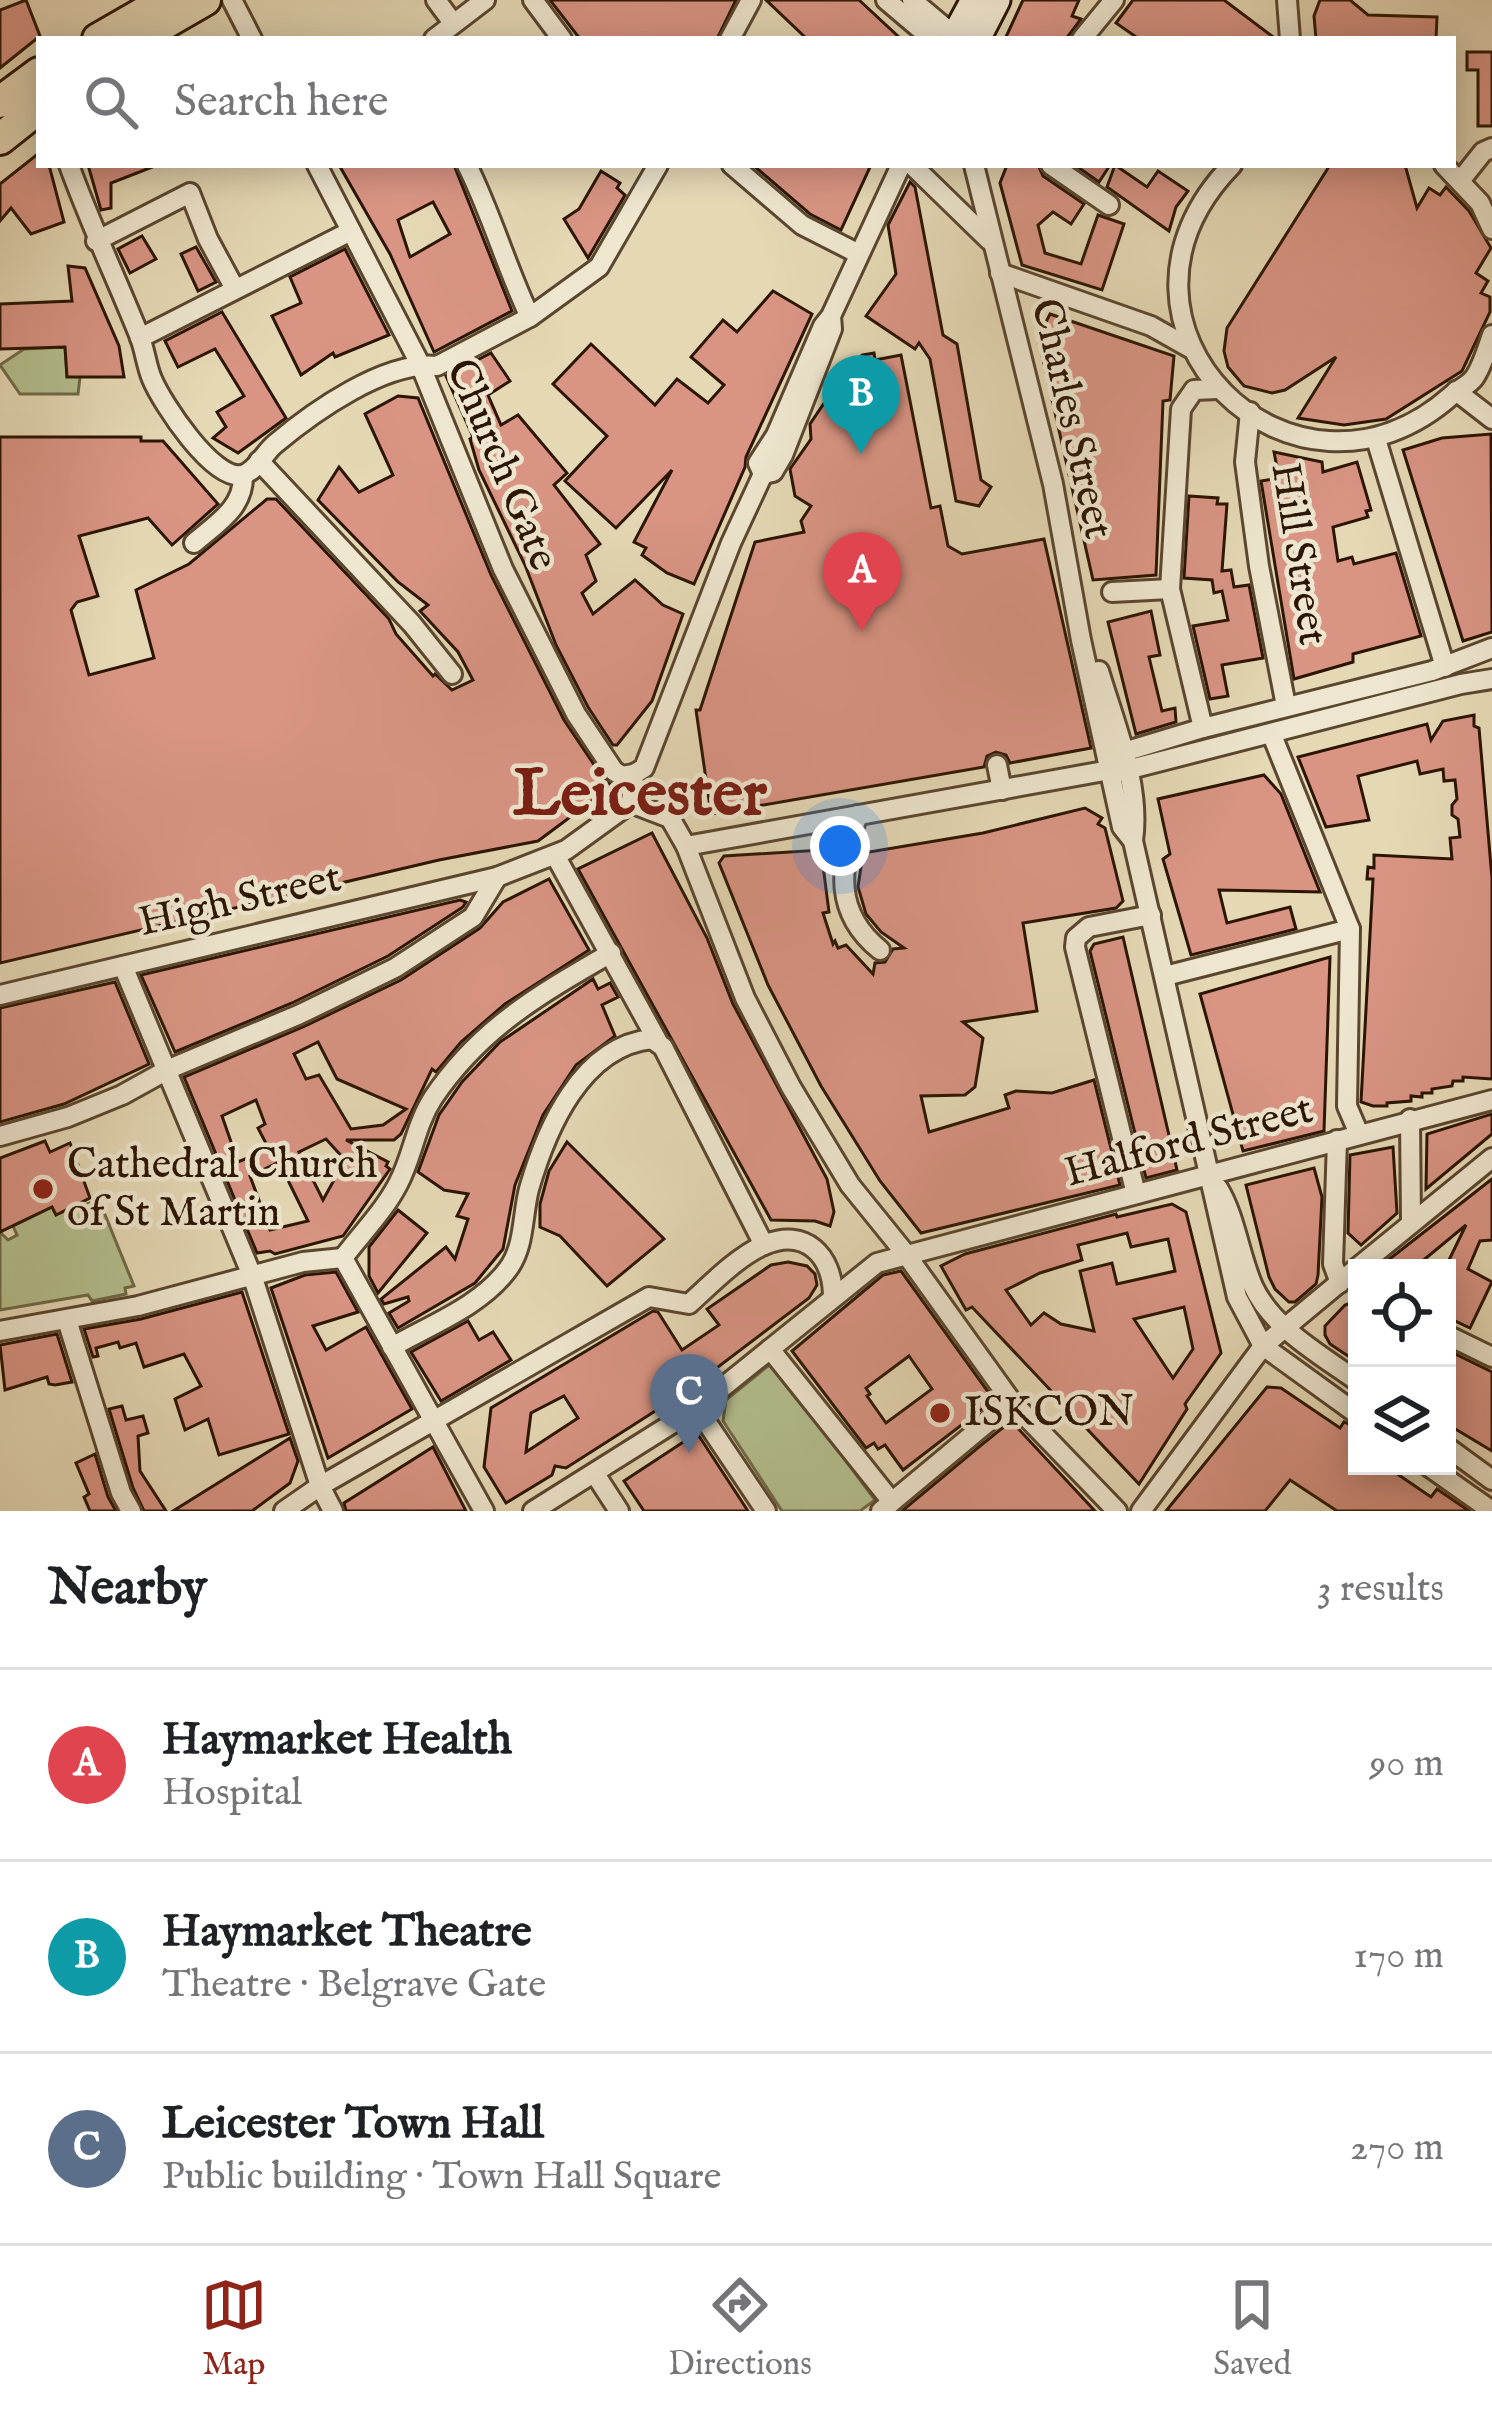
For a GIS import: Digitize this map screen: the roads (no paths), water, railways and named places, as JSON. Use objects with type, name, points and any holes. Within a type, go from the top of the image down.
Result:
[{"type":"main road","points":[[86,36],[118,0]]},
{"type":"main road","points":[[87,36],[134,0]]},
{"type":"main road","points":[[103,36],[166,0]]},
{"type":"main road","points":[[143,36],[205,0]]},
{"type":"main road","points":[[3,125],[36,85]]},
{"type":"street","points":[[232,0],[250,36]]},
{"type":"street","points":[[436,0],[453,22]]},
{"type":"street","points":[[437,36],[485,0]]},
{"type":"street","points":[[532,0],[560,36]]},
{"type":"street","points":[[732,36],[751,0]]},
{"type":"street","points":[[886,0],[950,36]]},
{"type":"street","points":[[913,0],[952,36]]},
{"type":"street","points":[[955,36],[975,0]]},
{"type":"street","points":[[956,36],[996,0]]},
{"type":"street","points":[[1084,36],[1114,0]]},
{"type":"street","points":[[1289,0],[1290,36]]},
{"type":"street","points":[[1460,182],[1483,152],[1492,148]]},
{"type":"street","points":[[70,168],[96,241],[140,338],[151,377],[165,403],[216,466],[231,475],[243,475],[274,444],[332,404],[385,376],[421,364],[437,366],[522,321],[599,267],[656,168]]},
{"type":"street","name":"Church Gate","points":[[319,168],[421,364],[503,569],[576,714],[614,771],[622,776],[634,774]]},
{"type":"street","points":[[468,168],[494,221],[522,321]]},
{"type":"street","points":[[736,168],[802,225],[857,253]]},
{"type":"street","points":[[900,168],[831,316],[832,329],[783,454],[772,472],[763,474],[644,768],[634,774],[631,803],[670,818],[686,846],[745,998],[791,1088],[850,1185],[1012,1402],[1117,1511]]},
{"type":"street","name":"Charles Street","points":[[915,168],[992,244]]},
{"type":"street","points":[[940,168],[942,192]]},
{"type":"street","points":[[1055,168],[1108,205]]},
{"type":"street","points":[[1230,168],[1198,209],[1185,239],[1179,291],[1190,348],[1235,406],[1284,431],[1324,440],[1376,439],[1420,421],[1473,380],[1492,335]]},
{"type":"street","points":[[1447,168],[1480,202],[1492,229]]},
{"type":"street","name":"Charles Street","points":[[979,169],[992,244],[1053,484],[1116,765],[1122,827],[1133,842],[1237,1297],[1263,1346],[1348,1407]]},
{"type":"street","points":[[96,241],[190,194],[235,289]]},
{"type":"street","points":[[140,338],[351,231]]},
{"type":"street","points":[[1000,273],[1151,326],[1190,348]]},
{"type":"street","points":[[1203,728],[1170,589],[1181,409],[1194,390],[1217,388]]},
{"type":"street","points":[[1456,391],[1492,419]]},
{"type":"street","name":"Hill Street","points":[[1250,412],[1245,462],[1286,706]]},
{"type":"street","points":[[1376,439],[1445,667]]},
{"type":"street","points":[[260,461],[412,624],[452,674]]},
{"type":"street","points":[[194,543],[237,504],[243,475]]},
{"type":"street","points":[[1112,592],[1170,589]]},
{"type":"street","points":[[1116,765],[1203,728],[1445,667],[1492,648]]},
{"type":"street","points":[[686,846],[1002,790],[1272,735],[1491,680],[1492,693]]},
{"type":"street","points":[[1272,735],[1350,929],[1347,1106],[1359,1134]]},
{"type":"street","points":[[997,765],[1002,790]]},
{"type":"street","name":"High Street","points":[[0,995],[496,877],[561,853],[631,803]]},
{"type":"street","points":[[858,815],[848,843],[844,882],[849,918],[880,950]]},
{"type":"street","points":[[550,833],[764,1245]]},
{"type":"street","points":[[0,1136],[88,1109],[335,1002],[472,917],[496,877]]},
{"type":"street","points":[[1136,1194],[1075,947],[1076,938],[1089,927],[1150,915]]},
{"type":"street","points":[[1165,976],[1350,929]]},
{"type":"street","points":[[0,1331],[254,1278],[303,1262],[343,1258],[399,1183],[427,1096],[502,1020],[616,960]]},
{"type":"street","points":[[123,966],[254,1278],[320,1486],[333,1511]]},
{"type":"street","points":[[392,1347],[476,1300],[508,1269],[518,1252],[529,1190],[573,1088],[610,1055],[639,1040],[657,1040]]},
{"type":"street","name":"Halford Street","points":[[533,1511],[697,1408],[833,1295],[878,1264],[905,1253],[1492,1100]]},
{"type":"street","points":[[1410,1119],[1411,1222]]},
{"type":"street","points":[[1337,1140],[1333,1264],[1348,1286]]},
{"type":"street","points":[[1368,1259],[1492,1158]]},
{"type":"street","name":"Charles Street","points":[[1209,1173],[1226,1202],[1254,1290],[1287,1330],[1348,1374]]},
{"type":"street","points":[[284,1511],[649,1297],[689,1304],[764,1245],[793,1242],[818,1250],[830,1264],[833,1295]]},
{"type":"street","points":[[343,1258],[484,1511]]},
{"type":"street","points":[[1141,1511],[1263,1346],[1348,1288]]},
{"type":"street","points":[[67,1319],[131,1511]]},
{"type":"street","points":[[1456,1339],[1492,1357]]},
{"type":"street","points":[[770,1348],[887,1506],[1012,1402]]},
{"type":"street","points":[[697,1408],[766,1511]]},
{"type":"street","points":[[1456,1454],[1492,1480]]},
{"type":"street","points":[[595,1474],[619,1511]]},
{"type":"street","points":[[1441,1475],[1492,1511]]},
{"type":"place","name":"Haymarket Theatre","points":[[861,454]]},
{"type":"place","name":"Haymarket Health","points":[[862,631]]},
{"type":"place","name":"Cathedral Church of St Martin","points":[[43,1189]]},
{"type":"place","name":"ISKCON","points":[[940,1413]]},
{"type":"place","name":"Leicester Town Hall","points":[[689,1453]]},
{"type":"district","name":"Leicester","points":[[640,796]]}]
